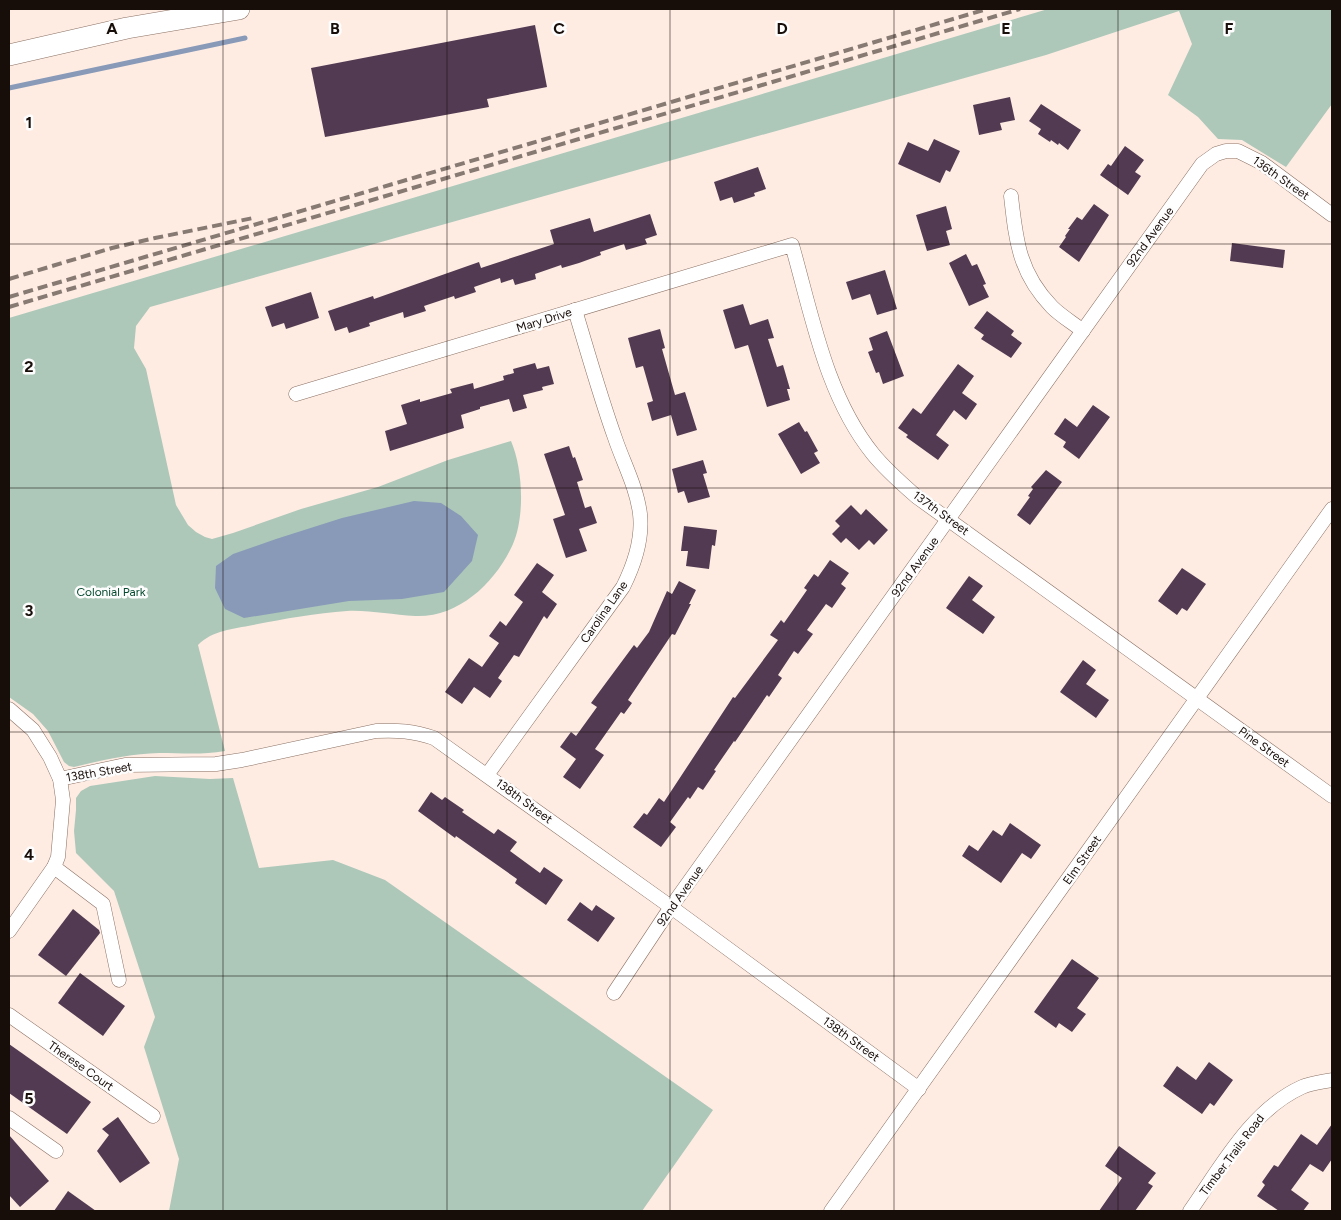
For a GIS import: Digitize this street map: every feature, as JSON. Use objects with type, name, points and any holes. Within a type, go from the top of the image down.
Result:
[{"type":"main road","points":[[9,55],[127,28],[239,9]]},
{"type":"street","name":"136th Street","points":[[1226,151],[1238,151],[1251,156],[1332,215]]},
{"type":"street","name":"92nd Avenue","points":[[614,993],[671,907],[1202,164],[1208,159],[1226,151]]},
{"type":"street","points":[[1011,196],[1015,236],[1019,254],[1028,276],[1053,307],[1083,331]]},
{"type":"street","name":"Mary Drive","points":[[296,394],[792,245]]},
{"type":"street","name":"137th Street","points":[[792,245],[828,371],[837,394],[872,453],[894,477],[917,497],[1196,699]]},
{"type":"street","name":"Carolina Lane","points":[[487,775],[622,587],[636,558],[640,514],[637,497],[614,436],[575,310]]},
{"type":"street","name":"Elm Street","points":[[831,1211],[1332,509]]},
{"type":"street","name":"Pine Street","points":[[1196,699],[1332,796]]},
{"type":"street","points":[[9,710],[32,730],[50,756],[60,779],[63,800],[58,857],[54,867],[9,931]]},
{"type":"street","name":"138th Street","points":[[60,779],[125,766],[225,763],[376,731],[396,730],[415,732],[434,738],[671,907],[919,1089]]},
{"type":"street","points":[[54,867],[103,904],[119,980]]},
{"type":"street","name":"Therese Court","points":[[9,1015],[153,1116]]},
{"type":"street","name":"Timber Trails Road","points":[[1190,1211],[1245,1133],[1264,1111],[1285,1096],[1304,1086],[1332,1080]]},
{"type":"street","points":[[9,1118],[56,1152]]},
{"type":"green space","name":"Colonial Park","points":[[1048,9],[1332,9],[1332,104],[1286,167],[1242,140],[1218,139],[1198,117],[1168,95],[1192,44],[1179,11],[1046,55],[150,307],[136,326],[134,348],[146,369],[176,505],[188,525],[196,532],[212,539],[233,533],[301,509],[378,487],[448,460],[511,441],[518,465],[521,492],[517,533],[506,558],[497,572],[474,595],[446,611],[431,615],[415,616],[356,611],[324,613],[231,629],[217,633],[204,640],[198,645],[225,751],[137,755],[74,767],[69,766],[64,762],[48,731],[33,714],[9,697],[9,318]]},
{"type":"green space","points":[[155,776],[210,779],[233,778],[259,868],[333,860],[385,880],[713,1110],[642,1211],[169,1211],[179,1159],[144,1047],[155,1017],[114,891],[76,853],[74,831],[76,798],[81,791],[90,786]]},
{"type":"water","points":[[414,501],[441,503],[461,516],[478,535],[472,561],[444,592],[402,599],[349,601],[244,618],[225,609],[215,588],[216,566],[233,554],[342,518]]},
{"type":"building","points":[[535,25],[547,87],[487,99],[489,107],[325,137],[311,68]]},
{"type":"building","points":[[1010,97],[1015,120],[1000,123],[1002,130],[979,135],[973,105]]},
{"type":"building","points":[[1041,104],[1081,130],[1068,150],[1059,143],[1058,145],[1051,140],[1050,142],[1038,134],[1041,129],[1029,121]]},
{"type":"building","points":[[934,139],[960,151],[950,172],[946,170],[940,183],[898,164],[908,142],[928,151]]},
{"type":"building","points":[[1125,146],[1144,160],[1135,172],[1141,176],[1128,195],[1100,175],[1108,164],[1111,166]]},
{"type":"building","points":[[758,167],[766,189],[754,193],[755,196],[734,203],[732,197],[720,201],[714,182]]},
{"type":"building","points":[[1094,204],[1109,215],[1079,262],[1059,247],[1070,229],[1068,229],[1077,217],[1082,220]]},
{"type":"building","points":[[946,206],[952,229],[946,231],[950,245],[927,251],[916,215]]},
{"type":"building","points":[[650,214],[657,235],[645,239],[647,244],[626,250],[624,244],[600,252],[601,255],[579,263],[562,268],[561,265],[535,274],[536,279],[515,285],[513,279],[501,283],[500,278],[474,287],[476,292],[455,299],[454,296],[424,306],[426,311],[404,318],[403,312],[369,323],[370,326],[349,333],[347,327],[335,331],[328,311],[373,296],[374,299],[479,262],[481,268],[554,244],[550,230],[590,218],[594,232]]},
{"type":"building","points":[[1232,243],[1285,250],[1283,268],[1230,261]]},
{"type":"building","points":[[966,254],[972,266],[977,264],[986,284],[983,285],[989,297],[969,306],[949,263]]},
{"type":"building","points":[[885,270],[897,309],[877,315],[870,294],[852,300],[846,282]]},
{"type":"building","points":[[311,292],[319,318],[286,329],[284,323],[272,327],[265,307]]},
{"type":"building","points":[[743,304],[750,325],[768,319],[774,338],[768,339],[777,367],[783,365],[790,389],[787,389],[790,400],[767,407],[748,345],[735,349],[723,310]]},
{"type":"building","points":[[987,311],[1014,331],[1011,335],[1022,343],[1011,358],[981,339],[984,335],[974,328]]},
{"type":"building","points":[[660,329],[665,348],[662,349],[675,395],[685,392],[697,430],[677,436],[671,415],[652,421],[647,403],[653,401],[643,366],[636,368],[628,338]]},
{"type":"building","points":[[887,331],[904,376],[883,384],[879,372],[876,373],[868,352],[873,350],[869,338]]},
{"type":"building","points":[[535,363],[537,369],[549,366],[554,384],[542,387],[543,390],[523,395],[527,408],[513,412],[509,399],[480,407],[480,409],[461,415],[464,428],[390,451],[385,431],[407,424],[401,405],[452,393],[450,389],[473,383],[474,389],[504,380],[503,376],[514,373],[513,369]]},
{"type":"building","points":[[958,364],[974,376],[962,393],[977,404],[966,420],[954,410],[936,435],[949,445],[938,460],[906,437],[908,435],[898,428],[913,408],[921,414]]},
{"type":"building","points":[[1093,405],[1110,417],[1079,459],[1063,447],[1066,442],[1054,434],[1065,418],[1077,427]]},
{"type":"building","points":[[799,422],[805,432],[807,431],[818,451],[814,453],[820,463],[801,474],[778,434]]},
{"type":"building","points":[[569,446],[583,480],[577,482],[585,508],[591,506],[597,523],[579,529],[587,551],[566,558],[553,519],[565,515],[544,454]]},
{"type":"building","points":[[703,460],[707,473],[703,474],[710,497],[688,503],[684,491],[678,493],[672,469]]},
{"type":"building","points":[[1046,470],[1062,482],[1030,525],[1017,515],[1030,497],[1028,496],[1033,489],[1031,487]]},
{"type":"building","points":[[851,505],[861,515],[866,509],[888,530],[874,545],[869,540],[859,550],[846,538],[841,543],[832,534],[840,526],[835,521]]},
{"type":"building","points":[[684,526],[717,530],[715,546],[712,545],[709,569],[686,566],[688,551],[681,551]]},
{"type":"building","points":[[830,560],[849,573],[841,584],[846,588],[832,608],[826,604],[807,630],[813,634],[798,654],[794,651],[778,675],[782,678],[769,697],[767,695],[734,741],[703,790],[698,787],[690,799],[688,797],[670,822],[676,827],[661,847],[633,827],[644,813],[647,815],[659,798],[664,802],[733,697],[735,698],[778,640],[770,635],[781,620],[784,623],[807,590],[804,588],[814,574],[818,577]]},
{"type":"building","points":[[537,563],[554,575],[542,592],[557,604],[547,619],[544,616],[519,657],[514,655],[498,678],[502,681],[490,698],[474,687],[462,704],[445,692],[469,658],[482,667],[499,643],[489,636],[500,621],[506,626],[523,602],[514,595]]},
{"type":"building","points":[[1182,568],[1206,584],[1187,611],[1182,608],[1177,615],[1158,601]]},
{"type":"building","points":[[969,576],[983,586],[972,600],[995,617],[983,634],[946,608]]},
{"type":"building","points":[[679,581],[696,590],[689,604],[691,604],[675,635],[672,634],[628,700],[632,703],[624,714],[621,712],[595,749],[604,755],[580,789],[563,777],[576,759],[560,747],[571,732],[576,736],[597,707],[591,703],[634,645],[637,648],[649,632],[667,591],[672,594]]},
{"type":"building","points":[[1083,660],[1096,670],[1086,684],[1109,700],[1096,718],[1060,692]]},
{"type":"building","points":[[431,792],[442,800],[445,797],[464,810],[462,812],[494,834],[498,829],[517,842],[510,851],[540,873],[544,867],[563,880],[546,905],[515,883],[517,879],[418,811]]},
{"type":"building","points":[[1010,823],[1041,845],[1031,859],[1022,853],[1001,883],[962,856],[969,845],[978,851],[993,830],[1002,836]]},
{"type":"building","points":[[580,902],[592,911],[596,905],[615,918],[598,942],[567,920]]},
{"type":"building","points":[[73,909],[99,930],[100,933],[66,976],[38,955]]},
{"type":"building","points":[[1072,959],[1099,978],[1077,1008],[1086,1014],[1072,1032],[1059,1023],[1056,1028],[1034,1012]]},
{"type":"building","points":[[80,973],[125,1006],[103,1036],[58,1003]]},
{"type":"building","points":[[9,1044],[91,1102],[67,1134],[9,1093]]},
{"type":"building","points":[[1209,1062],[1233,1080],[1214,1106],[1210,1103],[1202,1114],[1163,1086],[1177,1066],[1196,1080]]},
{"type":"building","points":[[118,1117],[150,1163],[120,1183],[97,1151],[109,1135],[102,1129]]},
{"type":"building","points":[[1332,1124],[1332,1159],[1323,1172],[1310,1164],[1291,1190],[1309,1203],[1303,1211],[1279,1211],[1257,1196],[1265,1185],[1262,1182],[1274,1165],[1278,1167],[1301,1134],[1317,1145]]},
{"type":"building","points":[[9,1135],[49,1181],[20,1207],[9,1195]]},
{"type":"building","points":[[1119,1146],[1156,1173],[1148,1183],[1153,1186],[1135,1211],[1099,1211],[1122,1178],[1105,1166]]},
{"type":"building","points":[[68,1191],[96,1211],[54,1211]]},
{"type":"waterway","points":[[9,88],[245,38]]},
{"type":"railway","points":[[9,297],[987,9]]},
{"type":"railway","points":[[9,307],[1020,9]]},
{"type":"railway","points":[[9,279],[112,248],[253,218]]}]
